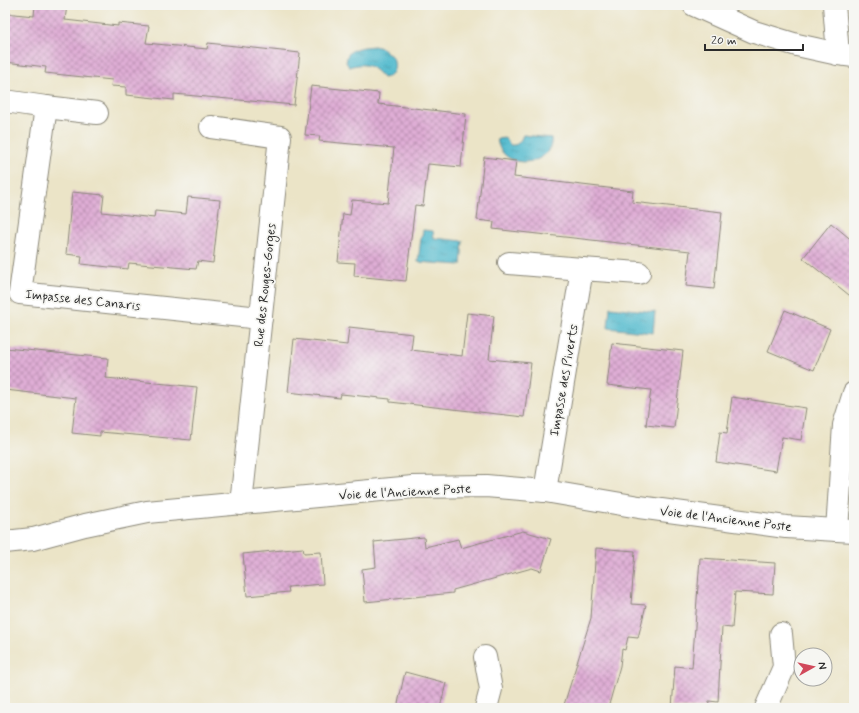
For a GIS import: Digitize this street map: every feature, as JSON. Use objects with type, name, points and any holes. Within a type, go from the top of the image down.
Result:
[{"type":"street","points":[[694,5],[754,32],[797,45],[846,55],[834,5]]},
{"type":"street","points":[[5,101],[97,113]]},
{"type":"street","name":"Impasse des Canaris","points":[[46,107],[20,293],[260,318]]},
{"type":"street","name":"Rue des Rouges-Gorges","points":[[211,126],[280,137],[241,504]]},
{"type":"street","points":[[509,263],[639,273]]},
{"type":"street","name":"Impasse des Piverts","points":[[545,491],[582,269]]},
{"type":"street","points":[[845,530],[844,425],[854,393]]},
{"type":"street","name":"Voie de l'Ancienne Poste","points":[[5,542],[33,539],[85,525],[147,512],[413,487],[486,486],[545,491],[639,507],[778,526],[845,530]]},
{"type":"street","points":[[766,708],[784,667],[781,634]]},
{"type":"street","points":[[484,657],[491,689],[486,708]]},
{"type":"water","points":[[374,46],[382,48],[393,59],[395,66],[392,74],[389,76],[383,78],[376,71],[366,65],[349,67],[346,62],[347,56],[353,50]]},
{"type":"water","points":[[523,135],[551,138],[550,147],[545,154],[537,159],[527,162],[517,161],[508,157],[501,150],[497,139],[505,138],[510,145],[515,145],[520,142]]},
{"type":"water","points":[[423,230],[433,231],[434,238],[463,241],[461,265],[418,262]]},
{"type":"water","points":[[610,307],[655,312],[653,333],[608,328]]},
{"type":"building","points":[[35,5],[67,5],[65,20],[118,26],[118,23],[149,26],[146,43],[207,49],[208,43],[300,53],[294,105],[174,94],[174,100],[126,95],[126,87],[111,86],[112,80],[45,73],[46,67],[5,62],[5,13],[34,16]]},
{"type":"building","points":[[311,86],[379,93],[378,104],[466,114],[461,167],[428,164],[423,206],[415,205],[406,281],[354,276],[355,263],[338,262],[343,214],[350,215],[352,200],[388,203],[394,148],[319,141],[320,136],[305,135]]},
{"type":"building","points":[[484,157],[516,161],[514,177],[633,191],[632,202],[722,212],[714,289],[686,286],[690,251],[493,229],[494,222],[477,220]]},
{"type":"building","points":[[72,192],[104,195],[102,212],[154,218],[155,211],[186,214],[188,197],[220,200],[213,263],[198,261],[196,269],[129,263],[128,269],[81,264],[82,256],[66,254]]},
{"type":"building","points":[[831,223],[854,242],[854,299],[803,258]]},
{"type":"building","points":[[785,310],[830,329],[814,370],[768,351]]},
{"type":"building","points":[[467,313],[494,316],[489,359],[531,363],[524,417],[390,402],[390,399],[341,394],[340,398],[288,392],[294,339],[347,345],[349,327],[413,334],[411,350],[462,356]]},
{"type":"building","points":[[612,343],[683,351],[674,428],[646,425],[651,390],[607,385]]},
{"type":"building","points":[[5,348],[108,358],[106,378],[197,387],[191,440],[100,432],[100,436],[72,433],[76,398],[5,390]]},
{"type":"building","points":[[732,397],[806,408],[801,440],[782,437],[776,471],[716,462],[720,432],[727,433]]},
{"type":"building","points":[[523,531],[551,539],[541,571],[532,568],[453,590],[453,593],[365,602],[362,569],[376,567],[374,542],[424,537],[425,547],[458,539],[461,548]]},
{"type":"building","points":[[303,548],[304,553],[321,552],[323,584],[288,587],[289,592],[247,596],[243,554]]},
{"type":"building","points":[[596,548],[635,551],[631,604],[646,605],[638,638],[628,637],[625,650],[622,649],[620,666],[608,708],[563,708],[591,618]]},
{"type":"building","points":[[700,558],[775,563],[773,594],[735,592],[732,628],[722,627],[718,702],[709,701],[708,708],[672,708],[675,666],[692,668]]},
{"type":"building","points":[[405,672],[446,683],[440,708],[397,708]]}]
